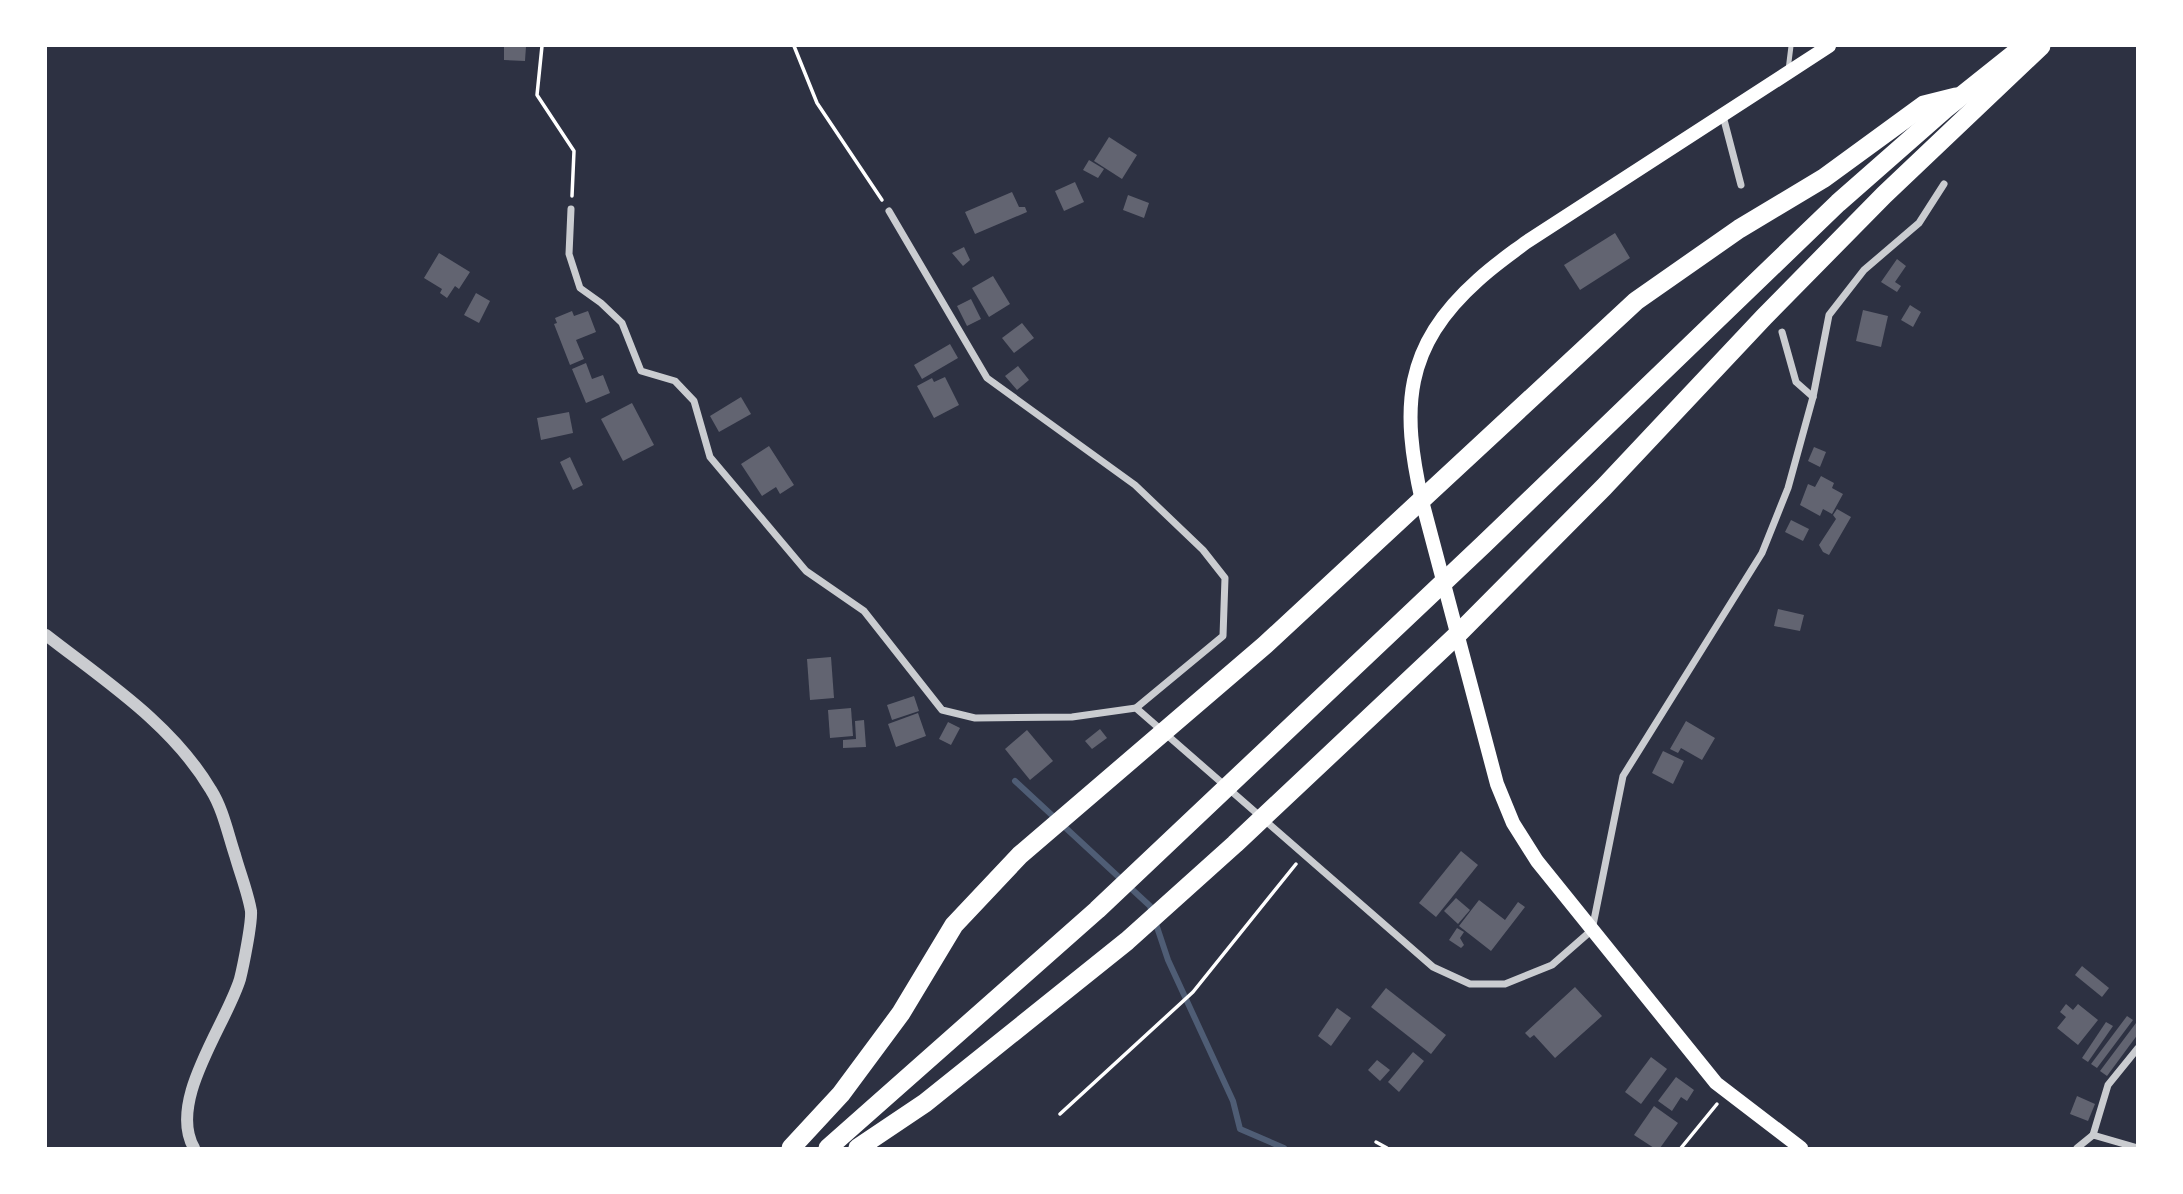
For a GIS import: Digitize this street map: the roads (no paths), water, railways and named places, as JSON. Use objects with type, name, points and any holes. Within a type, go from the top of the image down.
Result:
[{"type":"highway","points":[[828,1149],[1097,910],[1484,544],[1838,202],[1961,96],[2024,46]]},
{"type":"highway","points":[[858,1149],[925,1103],[1127,942],[1235,844],[1457,635],[1604,487],[1764,317],[1884,195],[2041,46]]},
{"type":"highway","points":[[791,1149],[841,1094],[901,1013],[954,925],[1020,855],[1265,645],[1636,301],[1739,229],[1824,178],[1924,105],[1961,96]]},
{"type":"main road","points":[[1801,1149],[1716,1083],[1537,861],[1513,823],[1497,784],[1422,501],[1412,458],[1411,414],[1416,368],[1428,338],[1442,317],[1478,279],[1525,243],[1829,46]]},
{"type":"street","points":[[1723,116],[1741,185]]},
{"type":"street","points":[[1136,708],[1433,967],[1470,984],[1505,984],[1552,965],[1592,930],[1623,776],[1762,553],[1788,488],[1813,397],[1829,316],[1864,270],[1919,223],[1944,184]]},
{"type":"street","points":[[571,209],[569,254],[580,288],[622,323],[641,371],[675,381],[694,401],[710,457],[806,571],[864,611],[942,710],[975,718],[1072,718],[1136,708],[1223,636],[1224,578],[1203,550],[1135,485],[987,377],[889,211]]},
{"type":"street","points":[[1782,332],[1796,382],[1813,397]]},
{"type":"street","points":[[46,635],[143,709],[188,757],[213,792],[238,866],[251,913],[240,980],[192,1086],[187,1116],[190,1142],[194,1149]]},
{"type":"street","points":[[2077,1149],[2093,1135],[2108,1085],[2137,1048]]},
{"type":"street","points":[[2093,1135],[2137,1148]]},
{"type":"lane","points":[[1787,73],[1791,46]]},
{"type":"waterway","points":[[1015,781],[1150,906],[1168,960],[1233,1101],[1240,1129],[1284,1148]]}]
